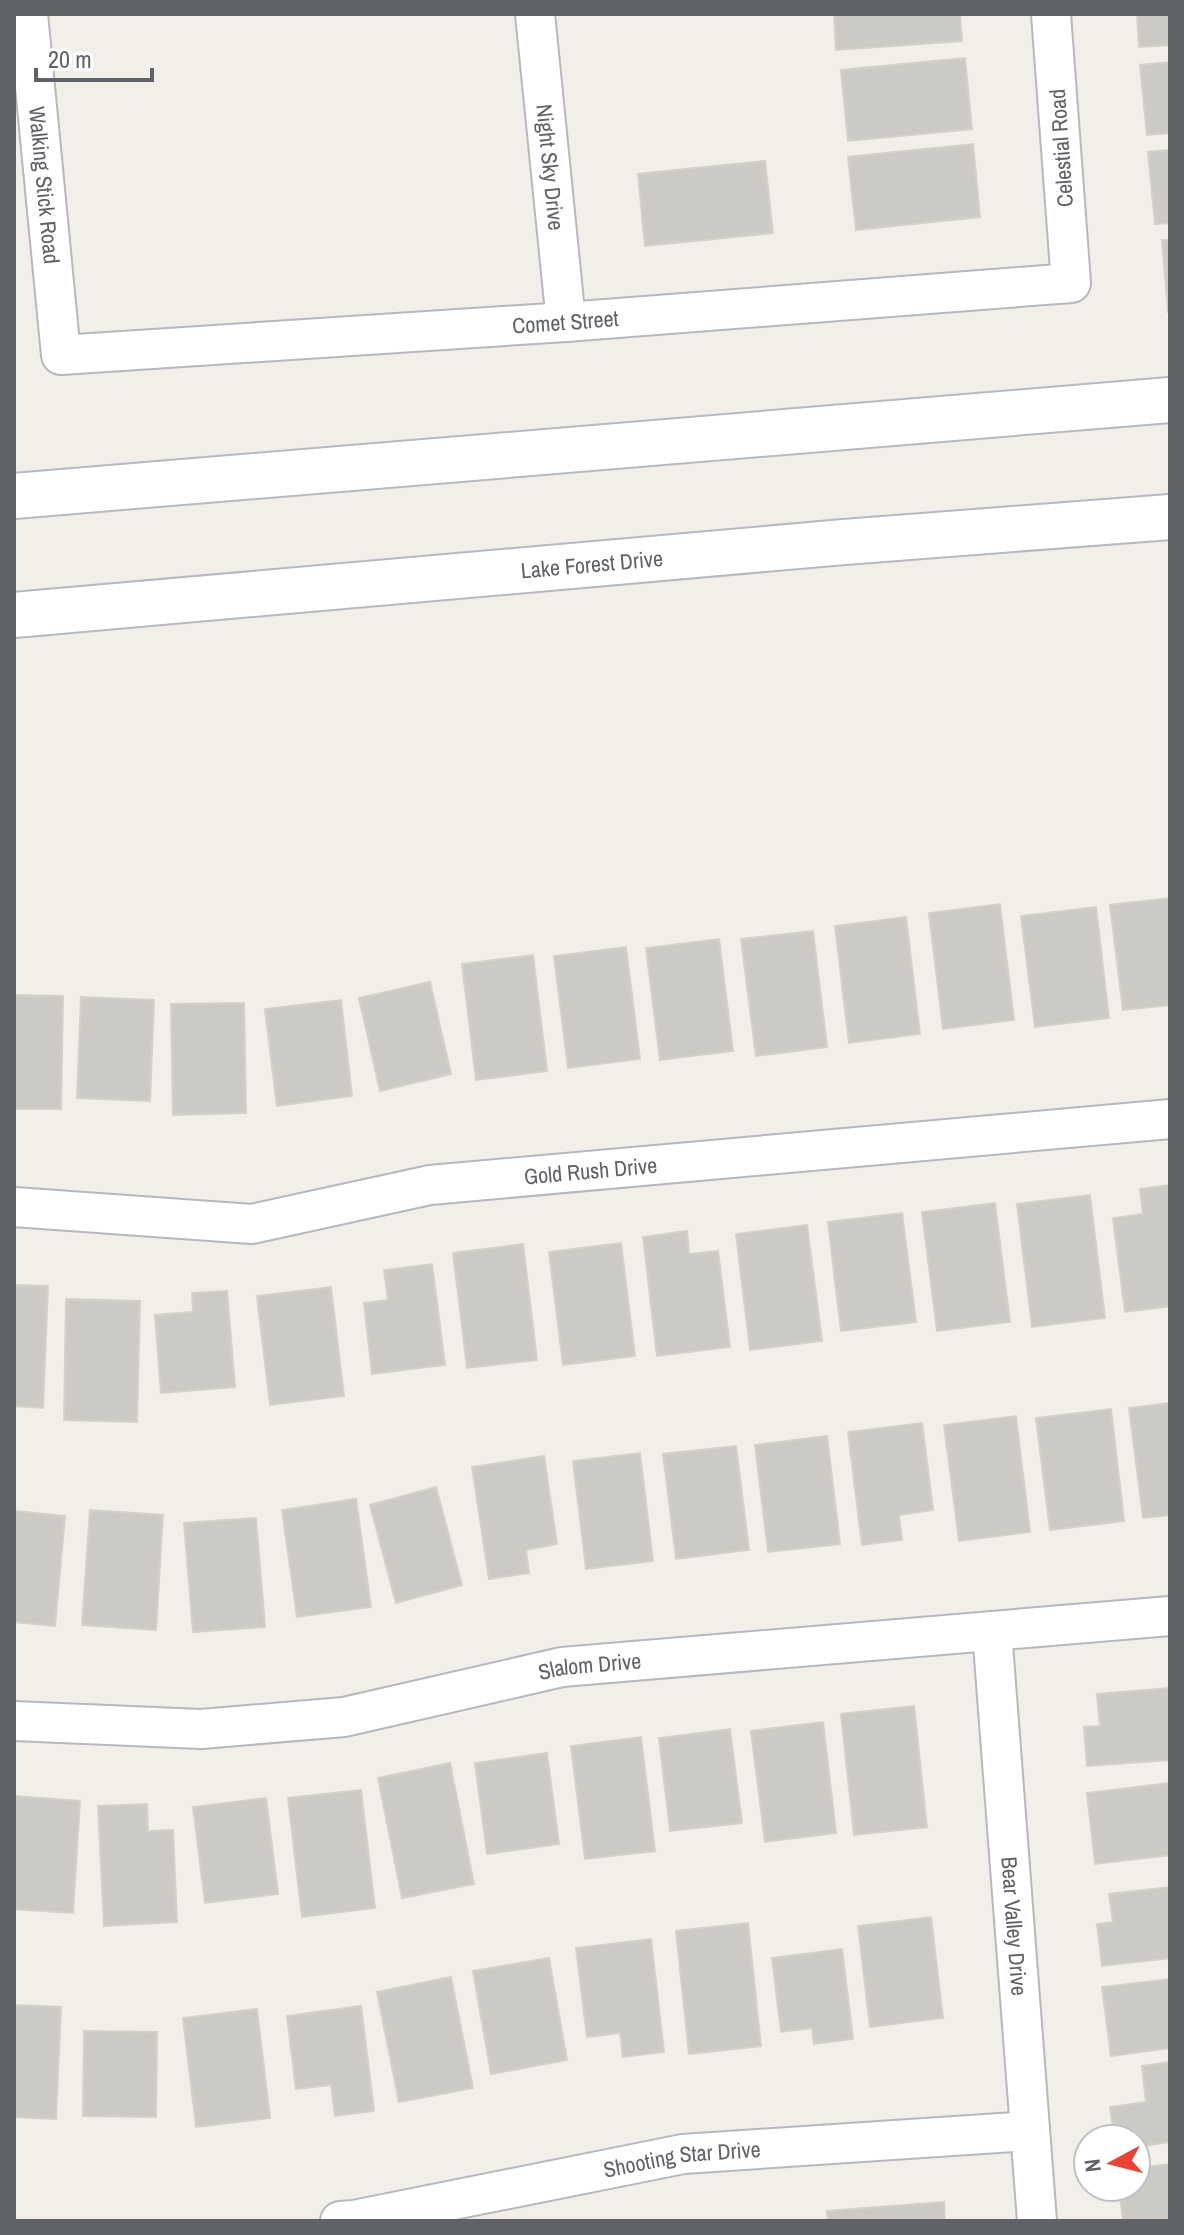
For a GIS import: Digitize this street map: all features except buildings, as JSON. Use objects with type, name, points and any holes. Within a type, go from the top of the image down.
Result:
[{"type":"main road","points":[[14,496],[1170,400]]},
{"type":"main road","name":"Lake Forest Drive","points":[[14,615],[844,542],[1170,517]]},
{"type":"street","name":"Walking Stick Road","points":[[28,14],[61,355]]},
{"type":"street","name":"Night Sky Drive","points":[[535,14],[566,322]]},
{"type":"street","name":"Celestial Road","points":[[1051,14],[1071,283]]},
{"type":"street","name":"Comet Street","points":[[61,355],[566,322],[1071,283]]},
{"type":"street","name":"Gold Rush Drive","points":[[14,1207],[252,1224],[430,1185],[1170,1119]]},
{"type":"street","name":"Slalom Drive","points":[[14,1721],[201,1729],[344,1717],[562,1667],[1170,1616]]},
{"type":"street","name":"Bear Valley Drive","points":[[992,1631],[1037,2221]]},
{"type":"street","name":"Shooting Star Drive","points":[[340,2221],[472,2209],[683,2154],[1030,2131]]}]
